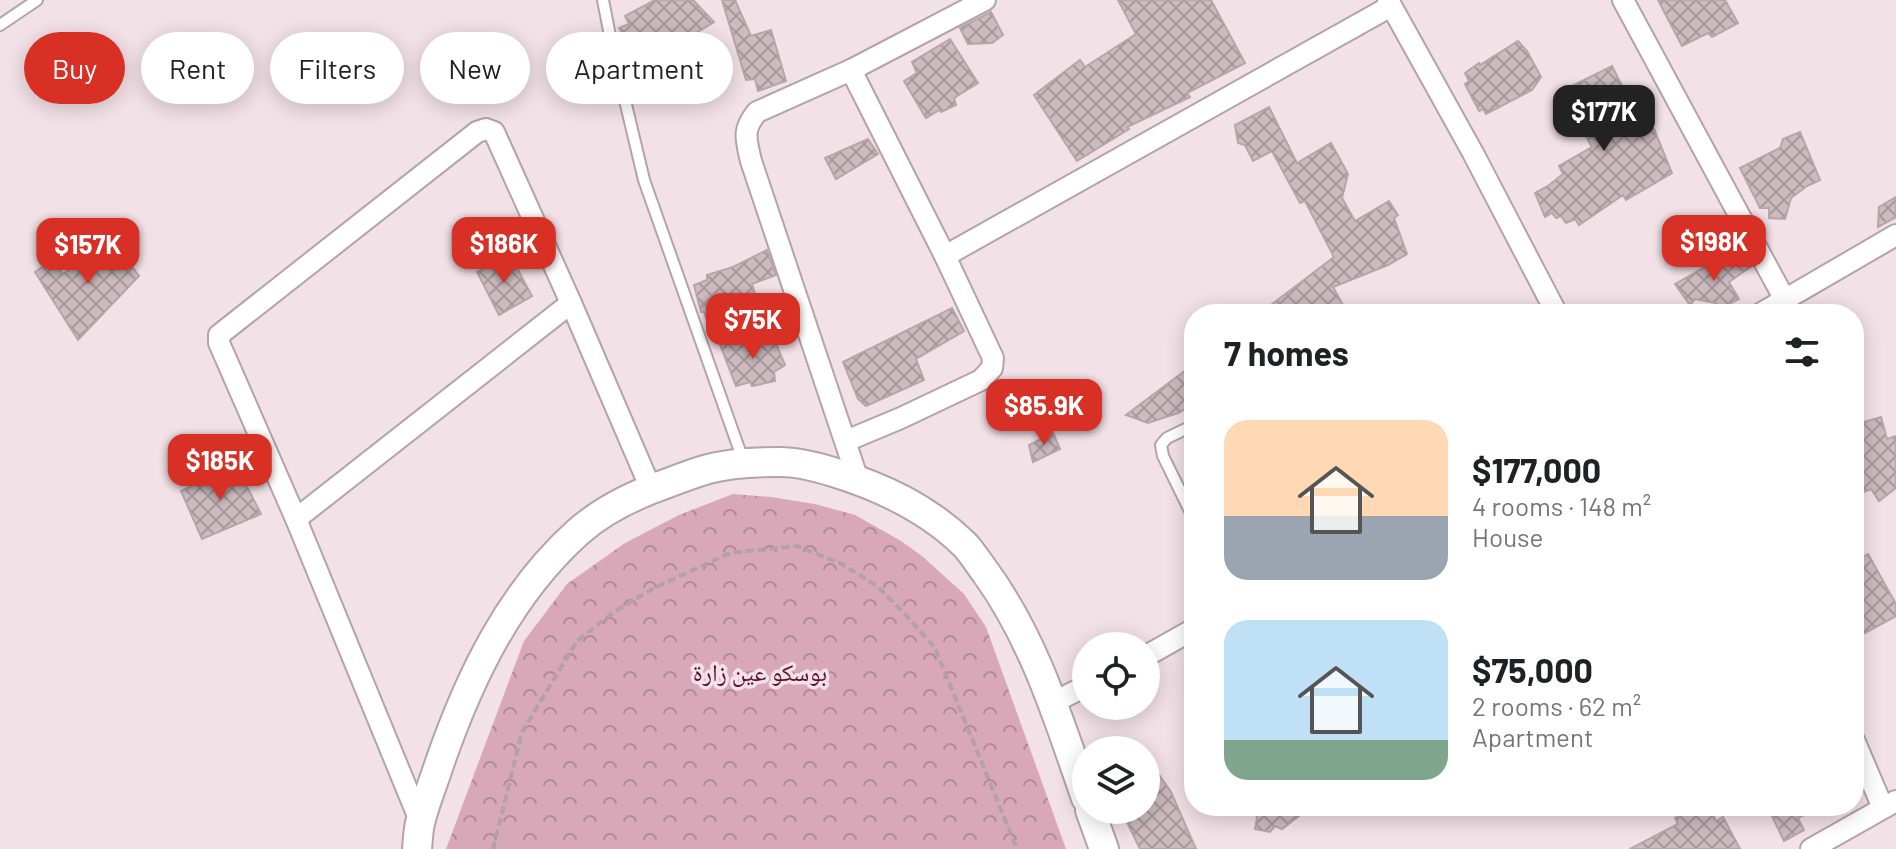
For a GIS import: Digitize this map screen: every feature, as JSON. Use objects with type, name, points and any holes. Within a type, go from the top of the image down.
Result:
[{"type":"main road","points":[[418,835],[468,688],[514,603],[549,560],[581,529],[619,503],[709,469],[744,464],[783,462],[819,468],[879,487],[923,511],[965,546],[997,589],[1026,637],[1072,759]]},
{"type":"main road","points":[[1095,824],[1104,849]]},
{"type":"street","points":[[858,480],[751,161],[746,139],[748,122],[757,112],[851,70],[985,0]]},
{"type":"street","points":[[1623,0],[1785,300]]},
{"type":"street","points":[[945,256],[1389,3],[1473,153],[1552,304]]},
{"type":"street","points":[[846,441],[981,380],[992,368],[993,358],[851,70]]},
{"type":"street","points":[[418,835],[296,519],[223,352],[219,335],[477,132],[486,129],[494,132],[651,489]]},
{"type":"street","points":[[1778,304],[1896,235]]},
{"type":"street","points":[[296,519],[571,303]]},
{"type":"street","points":[[1160,648],[1184,635]]},
{"type":"street","points":[[1052,703],[1072,693]]},
{"type":"street","points":[[1811,849],[1889,804],[1864,758]]},
{"type":"lane","points":[[0,25],[37,0]]},
{"type":"lane","points":[[603,0],[644,180],[744,464]]},
{"type":"lane","points":[[1184,430],[1167,438],[1161,445],[1163,456],[1184,499]]},
{"type":"path","points":[[493,849],[522,732],[577,641],[614,612],[652,589],[730,553],[797,546],[842,564],[878,587],[935,648],[1017,849]]},
{"type":"green space","name":"بوسكو عين زارة","points":[[733,494],[815,504],[855,515],[922,556],[964,594],[986,627],[1066,849],[446,849],[524,641],[567,584],[625,543],[679,515]]},
{"type":"building","points":[[655,0],[693,0],[714,22],[698,32],[621,32],[619,28],[629,24],[625,16]]},
{"type":"building","points":[[722,0],[735,0],[751,36],[771,30],[786,81],[758,91],[755,79],[746,80]]},
{"type":"building","points":[[1118,0],[1211,0],[1245,63],[1187,93],[1190,97],[1127,127],[1129,129],[1077,161],[1034,95],[1080,60],[1085,67],[1136,34]]},
{"type":"building","points":[[1658,0],[1725,0],[1738,23],[1712,37],[1708,33],[1682,46]]},
{"type":"building","points":[[991,12],[1003,35],[992,43],[968,44],[960,28]]},
{"type":"building","points":[[950,39],[978,83],[954,98],[956,105],[926,118],[904,81],[917,73],[912,62]]},
{"type":"building","points":[[1518,41],[1541,77],[1532,90],[1486,114],[1483,109],[1479,111],[1465,84],[1469,81],[1465,73]]},
{"type":"building","points":[[1612,66],[1646,133],[1654,129],[1672,173],[1626,200],[1623,195],[1579,225],[1575,219],[1566,223],[1561,216],[1556,218],[1552,213],[1545,217],[1535,193],[1563,174],[1559,166],[1592,147],[1560,92]]},
{"type":"building","points":[[1269,107],[1297,163],[1331,143],[1348,174],[1342,198],[1355,221],[1389,201],[1398,215],[1394,218],[1407,254],[1333,287],[1342,304],[1272,304],[1334,257],[1305,201],[1300,203],[1272,151],[1253,161],[1245,145],[1238,143],[1235,125]]},
{"type":"building","points":[[1800,132],[1820,180],[1791,198],[1785,219],[1769,218],[1769,208],[1760,208],[1740,168],[1780,148],[1783,139]]},
{"type":"building","points":[[868,139],[878,154],[836,179],[825,158]]},
{"type":"building","points":[[1896,197],[1896,217],[1878,227],[1879,207]]},
{"type":"building","points":[[113,240],[139,276],[78,340],[35,272],[52,260],[63,274]]},
{"type":"building","points":[[767,250],[776,275],[752,284],[755,294],[748,299],[752,310],[709,326],[704,312],[701,312],[694,285],[707,280],[707,275],[733,267]]},
{"type":"building","points":[[510,255],[532,296],[499,315],[477,272]]},
{"type":"building","points":[[1747,256],[1752,266],[1729,282],[1739,299],[1729,304],[1716,304],[1695,299],[1689,304],[1675,284],[1712,263],[1717,269]]},
{"type":"building","points":[[952,308],[964,331],[916,359],[924,380],[866,406],[858,399],[843,362]]},
{"type":"building","points":[[774,339],[785,365],[774,372],[775,381],[736,386],[719,342]]},
{"type":"building","points":[[1184,372],[1184,410],[1148,423],[1126,415]]},
{"type":"building","points":[[1881,417],[1887,439],[1896,436],[1896,488],[1879,501],[1871,489],[1864,492],[1864,422]]},
{"type":"building","points":[[1053,433],[1060,449],[1033,462],[1029,445]]},
{"type":"building","points":[[236,465],[261,514],[202,539],[181,491]]},
{"type":"building","points":[[1868,554],[1896,604],[1896,616],[1864,634],[1864,556]]},
{"type":"building","points":[[1160,776],[1171,792],[1196,849],[1140,849],[1128,824],[1160,824]]},
{"type":"building","points":[[1299,816],[1282,829],[1275,826],[1270,832],[1255,829],[1257,818]]},
{"type":"building","points":[[1714,816],[1716,821],[1723,817],[1740,849],[1630,849],[1678,824],[1675,818]]},
{"type":"building","points":[[1772,816],[1802,816],[1798,818],[1804,830],[1784,841]]}]
